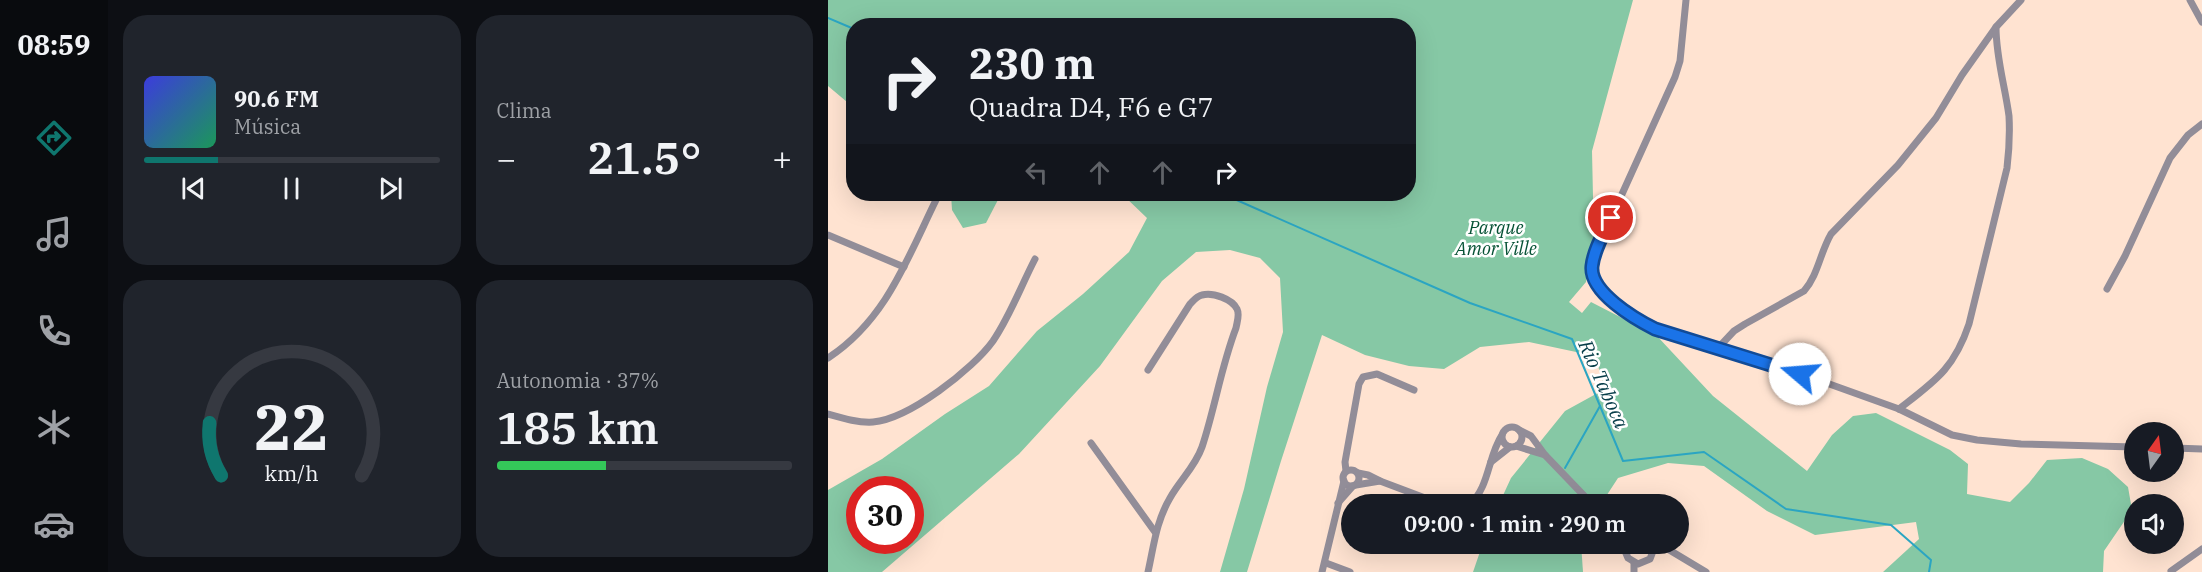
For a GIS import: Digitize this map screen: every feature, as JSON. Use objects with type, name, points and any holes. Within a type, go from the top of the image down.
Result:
[{"type":"street","points":[[1686,0],[1680,61],[1675,77],[1594,256],[1592,275],[1597,286],[1638,321],[1655,329],[1719,347],[1821,381],[1899,410],[1952,435],[2021,444],[2124,447]]},
{"type":"street","points":[[1719,347],[1745,324],[1804,291],[1812,283],[1831,234],[1898,165],[1936,118],[1962,75],[1996,27],[2021,0]]},
{"type":"street","points":[[2190,0],[2202,22]]},
{"type":"street","points":[[1899,410],[1947,368],[1962,345],[1973,307],[2009,152],[2008,114],[1996,50],[1996,27]]},
{"type":"street","points":[[2107,289],[2170,158],[2188,135],[2202,124]]},
{"type":"street","points":[[828,358],[856,338],[876,314],[904,267],[936,201]]},
{"type":"street","points":[[828,235],[904,267]]},
{"type":"street","points":[[828,414],[873,422],[900,414],[925,400],[951,381],[977,360],[992,342],[1035,259]]},
{"type":"street","points":[[1148,370],[1190,304],[1197,297],[1210,295],[1233,303],[1238,315],[1236,328],[1226,356],[1202,447],[1190,471],[1171,496],[1155,532],[1148,572]]},
{"type":"street","points":[[1322,572],[1326,563],[1336,505],[1346,471],[1346,457],[1359,384],[1363,377],[1377,374],[1414,390]]},
{"type":"street","points":[[1478,494],[1504,430],[1510,427],[1531,436],[1545,455],[1582,494]]},
{"type":"street","points":[[1489,464],[1522,439],[1519,430]]},
{"type":"street","points":[[1502,435],[1503,441],[1513,446],[1545,455]]},
{"type":"street","points":[[1091,443],[1155,532]]},
{"type":"street","points":[[2184,448],[2202,449]]},
{"type":"street","points":[[1336,505],[1360,479],[1346,457]]},
{"type":"street","points":[[1346,471],[1368,475],[1414,494]]},
{"type":"street","points":[[1344,481],[1349,486],[1380,481]]},
{"type":"street","points":[[2171,572],[2202,549]]},
{"type":"street","points":[[1626,554],[1634,563],[1634,572]]},
{"type":"street","points":[[1676,554],[1706,572]]},
{"type":"street","points":[[1640,572],[1652,555]]},
{"type":"street","points":[[1634,563],[1646,562]]},
{"type":"street","points":[[1326,563],[1350,572]]},
{"type":"green space","name":"Parque Amor Ville","points":[[828,0],[1633,0],[1592,151],[1594,243],[1586,282],[1569,302],[1582,313],[1591,302],[1657,336],[1713,396],[1807,471],[1832,435],[1853,416],[1876,413],[1950,450],[1968,464],[1967,494],[2010,502],[2047,460],[2082,458],[2108,469],[2128,487],[2129,494],[2124,494],[2124,522],[2104,551],[2103,572],[1883,572],[1919,539],[1916,522],[1815,535],[1767,511],[1704,466],[1668,463],[1618,478],[1608,494],[1504,494],[1511,478],[1565,411],[1605,389],[1595,356],[1529,342],[1480,347],[1444,369],[1409,366],[1365,355],[1322,335],[1247,572],[1220,572],[1244,489],[1267,387],[1283,332],[1280,278],[1260,258],[1230,250],[1196,252],[1162,281],[1100,366],[1019,454],[924,536],[924,476],[852,476],[882,459],[989,386],[1037,331],[1083,294],[1129,252],[1147,218],[1129,201],[1416,201],[1416,18],[846,18],[846,101],[828,86]]},
{"type":"green space","points":[[951,201],[997,201],[986,223],[963,228],[952,210]]},
{"type":"green space","name":"Parque Amor Ville","points":[[846,480],[846,554],[903,554],[882,572],[828,572],[828,490]]},
{"type":"green space","points":[[1479,554],[1582,554],[1583,572],[1473,572]]},
{"type":"waterway","name":"Rio Taboca","points":[[828,18],[846,26]]},
{"type":"waterway","name":"Rio Taboca","points":[[1239,201],[1470,303],[1572,339],[1623,461],[1704,452],[1786,509],[1891,525],[1931,560],[1929,572]]},
{"type":"waterway","points":[[1565,468],[1600,406]]},
{"type":"route","points":[[1611,218],[1594,256],[1592,275],[1597,286],[1622,309],[1638,321],[1655,329],[1800,374]]}]
